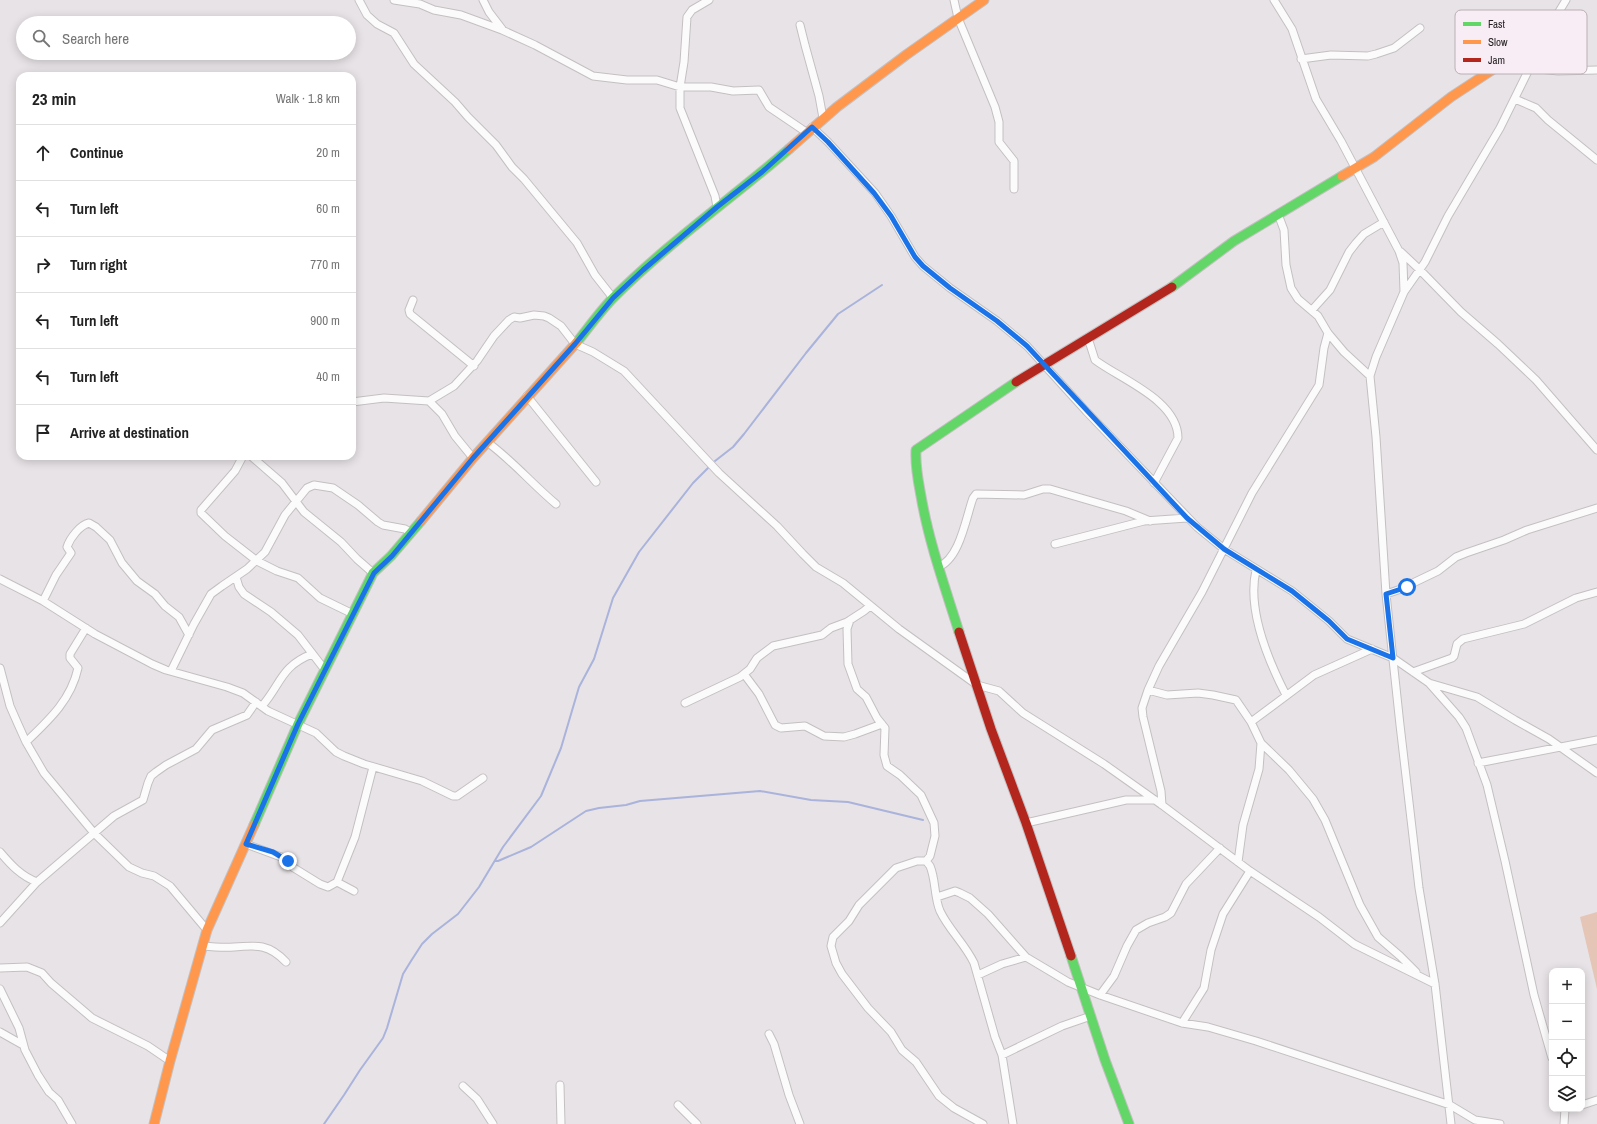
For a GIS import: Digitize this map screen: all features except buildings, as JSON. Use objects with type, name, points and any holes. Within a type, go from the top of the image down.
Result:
[{"type":"street","points":[[359,0],[370,19],[394,33],[414,64],[455,102],[468,118],[496,145],[512,168],[524,179],[577,243],[595,275],[613,298]]},
{"type":"street","points":[[394,0],[420,4],[434,10],[461,15],[502,30],[536,45],[593,76],[627,80],[658,80],[680,87],[710,87],[732,91],[759,90],[769,107],[828,142],[874,193],[891,216],[915,257],[923,266],[950,288],[997,321],[1027,346],[1187,518],[1224,549],[1292,591],[1329,621],[1347,639],[1393,658],[1429,683],[1459,717],[1466,728],[1487,786],[1507,869],[1534,995],[1549,1048]]},
{"type":"street","points":[[483,0],[489,12],[502,30]]},
{"type":"street","points":[[710,0],[692,10],[687,17],[684,62],[680,87],[680,108],[715,196],[717,207]]},
{"type":"street","points":[[954,0],[958,18],[995,107],[999,122],[999,142],[1014,161],[1014,189]]},
{"type":"street","points":[[154,1124],[207,930],[298,724],[374,573],[392,556],[473,458],[575,344],[613,298],[643,270],[717,207],[762,172],[823,118],[860,88],[984,0]]},
{"type":"street","points":[[1274,0],[1292,29],[1316,99],[1356,169],[1399,251],[1404,271],[1404,292]]},
{"type":"street","points":[[1560,10],[1566,0]]},
{"type":"street","points":[[800,25],[823,118]]},
{"type":"street","points":[[1301,58],[1331,55],[1368,56],[1376,54],[1394,48],[1420,28]]},
{"type":"street","points":[[1587,70],[1597,70]]},
{"type":"street","points":[[1129,1124],[1104,1060],[1082,987],[1026,823],[991,729],[938,567],[926,524],[915,461],[916,450],[995,396],[1162,294],[1234,241],[1356,169],[1458,93],[1486,74]]},
{"type":"street","points":[[1451,1124],[1435,984],[1419,888],[1386,594],[1376,437],[1370,376],[1376,357],[1404,292],[1419,268],[1425,262],[1448,216],[1483,159],[1527,74]]},
{"type":"street","points":[[1515,98],[1536,108],[1548,120],[1597,160]]},
{"type":"street","points":[[1278,214],[1284,230],[1288,282],[1298,299],[1312,310],[1321,320],[1328,333],[1344,352],[1370,376]]},
{"type":"street","points":[[1312,310],[1330,290],[1349,252],[1356,243],[1364,234],[1384,222]]},
{"type":"street","points":[[1399,251],[1419,268],[1461,312],[1536,380],[1597,450]]},
{"type":"street","points":[[413,300],[409,310],[410,314],[474,366]]},
{"type":"street","points":[[356,402],[384,398],[429,401],[454,386],[474,366],[502,326],[514,317],[520,318],[534,315],[544,316],[561,326],[575,344],[593,352],[624,371],[719,474],[777,526],[816,567],[844,583],[870,606],[977,685],[999,691],[1024,713],[1104,764],[1162,805],[1250,871],[1295,900],[1354,944],[1435,984]]},
{"type":"street","points":[[1162,805],[1161,791],[1143,717],[1142,708],[1148,690],[1159,666],[1202,592],[1252,493],[1319,385],[1324,348],[1328,333]]},
{"type":"street","points":[[1088,338],[1095,360],[1148,393],[1162,406],[1175,423],[1178,438],[1154,483]]},
{"type":"street","points":[[527,396],[596,482]]},
{"type":"street","points":[[429,401],[442,414],[455,436],[473,458]]},
{"type":"street","points":[[487,442],[506,456],[526,477],[556,504]]},
{"type":"street","points":[[241,460],[235,471],[200,511],[225,536],[257,561],[277,571],[298,578],[320,598],[353,614]]},
{"type":"street","points":[[256,460],[282,483],[304,512],[341,542],[357,559],[374,573]]},
{"type":"street","points":[[171,671],[211,594],[257,561],[267,548],[285,515],[295,501],[310,486],[331,488],[358,505],[383,525],[405,529],[411,533]]},
{"type":"street","points":[[938,567],[947,563],[955,550],[963,532],[973,498],[976,494],[1024,495],[1050,488],[1126,511],[1150,520]]},
{"type":"street","points":[[1386,594],[1407,587],[1438,571],[1456,557],[1527,530],[1597,508]]},
{"type":"street","points":[[1055,544],[1150,520],[1187,518]]},
{"type":"street","points":[[43,601],[56,575],[71,554],[67,547],[70,539],[85,524],[89,523],[96,527],[110,540],[119,558],[138,581],[155,594],[165,606],[179,617],[189,635]]},
{"type":"street","points":[[1256,570],[1254,581],[1255,608],[1261,633],[1274,672],[1286,695]]},
{"type":"street","points":[[236,577],[239,587],[244,594],[291,628],[325,670]]},
{"type":"street","points":[[0,579],[43,601],[86,628],[136,656],[171,671],[227,686],[243,693],[276,715],[316,732],[336,752],[373,767],[422,781],[454,796],[457,796],[483,778]]},
{"type":"street","points":[[1413,672],[1452,658],[1454,656],[1457,644],[1463,639],[1524,624],[1576,598],[1597,592]]},
{"type":"street","points":[[685,703],[740,677],[757,658],[773,646],[822,635],[831,628],[850,620],[870,606]]},
{"type":"street","points":[[850,620],[847,633],[848,664],[857,689],[866,698],[877,718],[885,728],[884,755],[887,766],[900,775],[921,795],[934,823],[936,836],[930,856],[926,861]]},
{"type":"street","points":[[26,742],[59,708],[72,690],[78,668],[70,658],[70,654],[86,628]]},
{"type":"street","points":[[1251,722],[1314,675],[1372,649]]},
{"type":"street","points":[[0,923],[37,882],[114,816],[143,800],[151,776],[166,765],[196,749],[212,730],[247,715],[259,704],[290,666],[297,660],[312,654]]},
{"type":"street","points":[[0,668],[10,706],[26,742],[44,772],[94,833],[129,867],[142,873],[154,876],[170,886],[207,930]]},
{"type":"street","points":[[744,674],[759,694],[775,725],[781,728],[805,726],[824,736],[844,737],[882,724]]},
{"type":"street","points":[[1429,683],[1477,697],[1561,748],[1597,773]]},
{"type":"street","points":[[1148,690],[1167,695],[1206,694],[1236,700],[1251,722],[1261,743],[1289,770],[1313,799],[1325,820],[1360,905],[1378,937],[1420,976]]},
{"type":"street","points":[[1478,764],[1597,740]]},
{"type":"street","points":[[1238,862],[1243,824],[1259,769],[1261,743]]},
{"type":"street","points":[[246,844],[281,856],[294,868],[325,886],[332,886],[337,882],[355,837],[373,767]]},
{"type":"street","points":[[1026,823],[1126,800],[1155,800]]},
{"type":"street","points":[[1100,995],[1114,976],[1127,946],[1136,930],[1148,923],[1165,918],[1171,913],[1186,884],[1220,848]]},
{"type":"street","points":[[0,852],[11,866],[24,876],[37,882]]},
{"type":"street","points":[[926,861],[917,861],[896,868],[859,905],[852,916],[833,938],[831,946],[836,963],[842,974],[868,1008],[891,1032],[902,1050],[916,1062],[939,1096],[954,1108],[983,1124]]},
{"type":"street","points":[[926,861],[932,869],[937,897],[943,916],[970,953],[978,975],[995,1037],[1002,1055],[1014,1124]]},
{"type":"street","points":[[1182,1022],[1204,988],[1211,950],[1223,914],[1250,871]]},
{"type":"street","points":[[337,882],[354,891]]},
{"type":"street","points":[[937,897],[957,891],[970,898],[988,914],[1026,958],[1068,982],[1100,995],[1182,1022],[1208,1027],[1256,1041],[1450,1106],[1475,1120],[1500,1124]]},
{"type":"street","points":[[202,946],[226,947],[256,945],[273,951],[286,962]]},
{"type":"street","points":[[978,975],[1002,964],[1026,958]]},
{"type":"street","points":[[0,968],[27,967],[42,973],[51,983],[92,1018],[148,1046],[170,1062]]},
{"type":"street","points":[[0,989],[19,1028],[23,1045],[45,1086],[58,1100],[72,1124]]},
{"type":"street","points":[[1002,1055],[1044,1034],[1091,1016]]},
{"type":"street","points":[[0,1032],[23,1045]]},
{"type":"street","points":[[769,1034],[774,1044],[789,1095],[800,1124]]},
{"type":"street","points":[[560,1085],[561,1124]]},
{"type":"street","points":[[463,1086],[477,1099],[493,1124]]},
{"type":"street","points":[[1585,1104],[1597,1100]]},
{"type":"street","points":[[678,1105],[697,1124]]},
{"type":"street","points":[[1564,1124],[1566,1112]]},
{"type":"shaded area","points":[[1597,912],[1597,989],[1580,917]]},
{"type":"waterway","points":[[715,461],[733,447],[744,434],[838,314],[882,285]]},
{"type":"waterway","points":[[324,1124],[383,1038],[403,974],[422,944],[432,934],[458,914],[479,887],[503,847],[541,796],[561,748],[579,687],[594,659],[613,598],[639,552],[693,483],[708,468]]},
{"type":"waterway","points":[[495,861],[531,847],[586,811],[626,805],[640,801],[760,791],[811,800],[848,802],[923,820]]},
{"type":"traffic: fast","points":[[577,342],[609,302],[635,277],[789,149]]},
{"type":"traffic: fast","points":[[1172,287],[1234,241],[1342,176]]},
{"type":"traffic: fast","points":[[959,632],[928,531],[918,479],[916,450],[1016,382]]},
{"type":"traffic: fast","points":[[254,825],[298,724],[373,573],[391,556],[421,521]]},
{"type":"traffic: fast","points":[[1071,956],[1105,1060],[1129,1124]]},
{"type":"traffic: slow","points":[[789,149],[837,107],[906,55],[984,0]]},
{"type":"traffic: slow","points":[[1342,176],[1374,157],[1451,97],[1486,74]]},
{"type":"traffic: slow","points":[[421,521],[473,458],[577,342]]},
{"type":"traffic: slow","points":[[154,1124],[207,930],[254,825]]},
{"type":"traffic: jam","points":[[1016,382],[1172,287]]},
{"type":"traffic: jam","points":[[959,632],[991,729],[1026,823],[1071,956]]},
{"type":"route","points":[[288,861],[273,852],[246,844],[298,724],[374,573],[392,556],[473,458],[575,344],[613,298],[643,270],[717,207],[762,172],[812,127],[866,183],[898,226],[915,257],[930,274],[997,321],[1027,346],[1187,518],[1224,549],[1292,591],[1329,621],[1347,639],[1393,658],[1386,594],[1407,587]]}]
